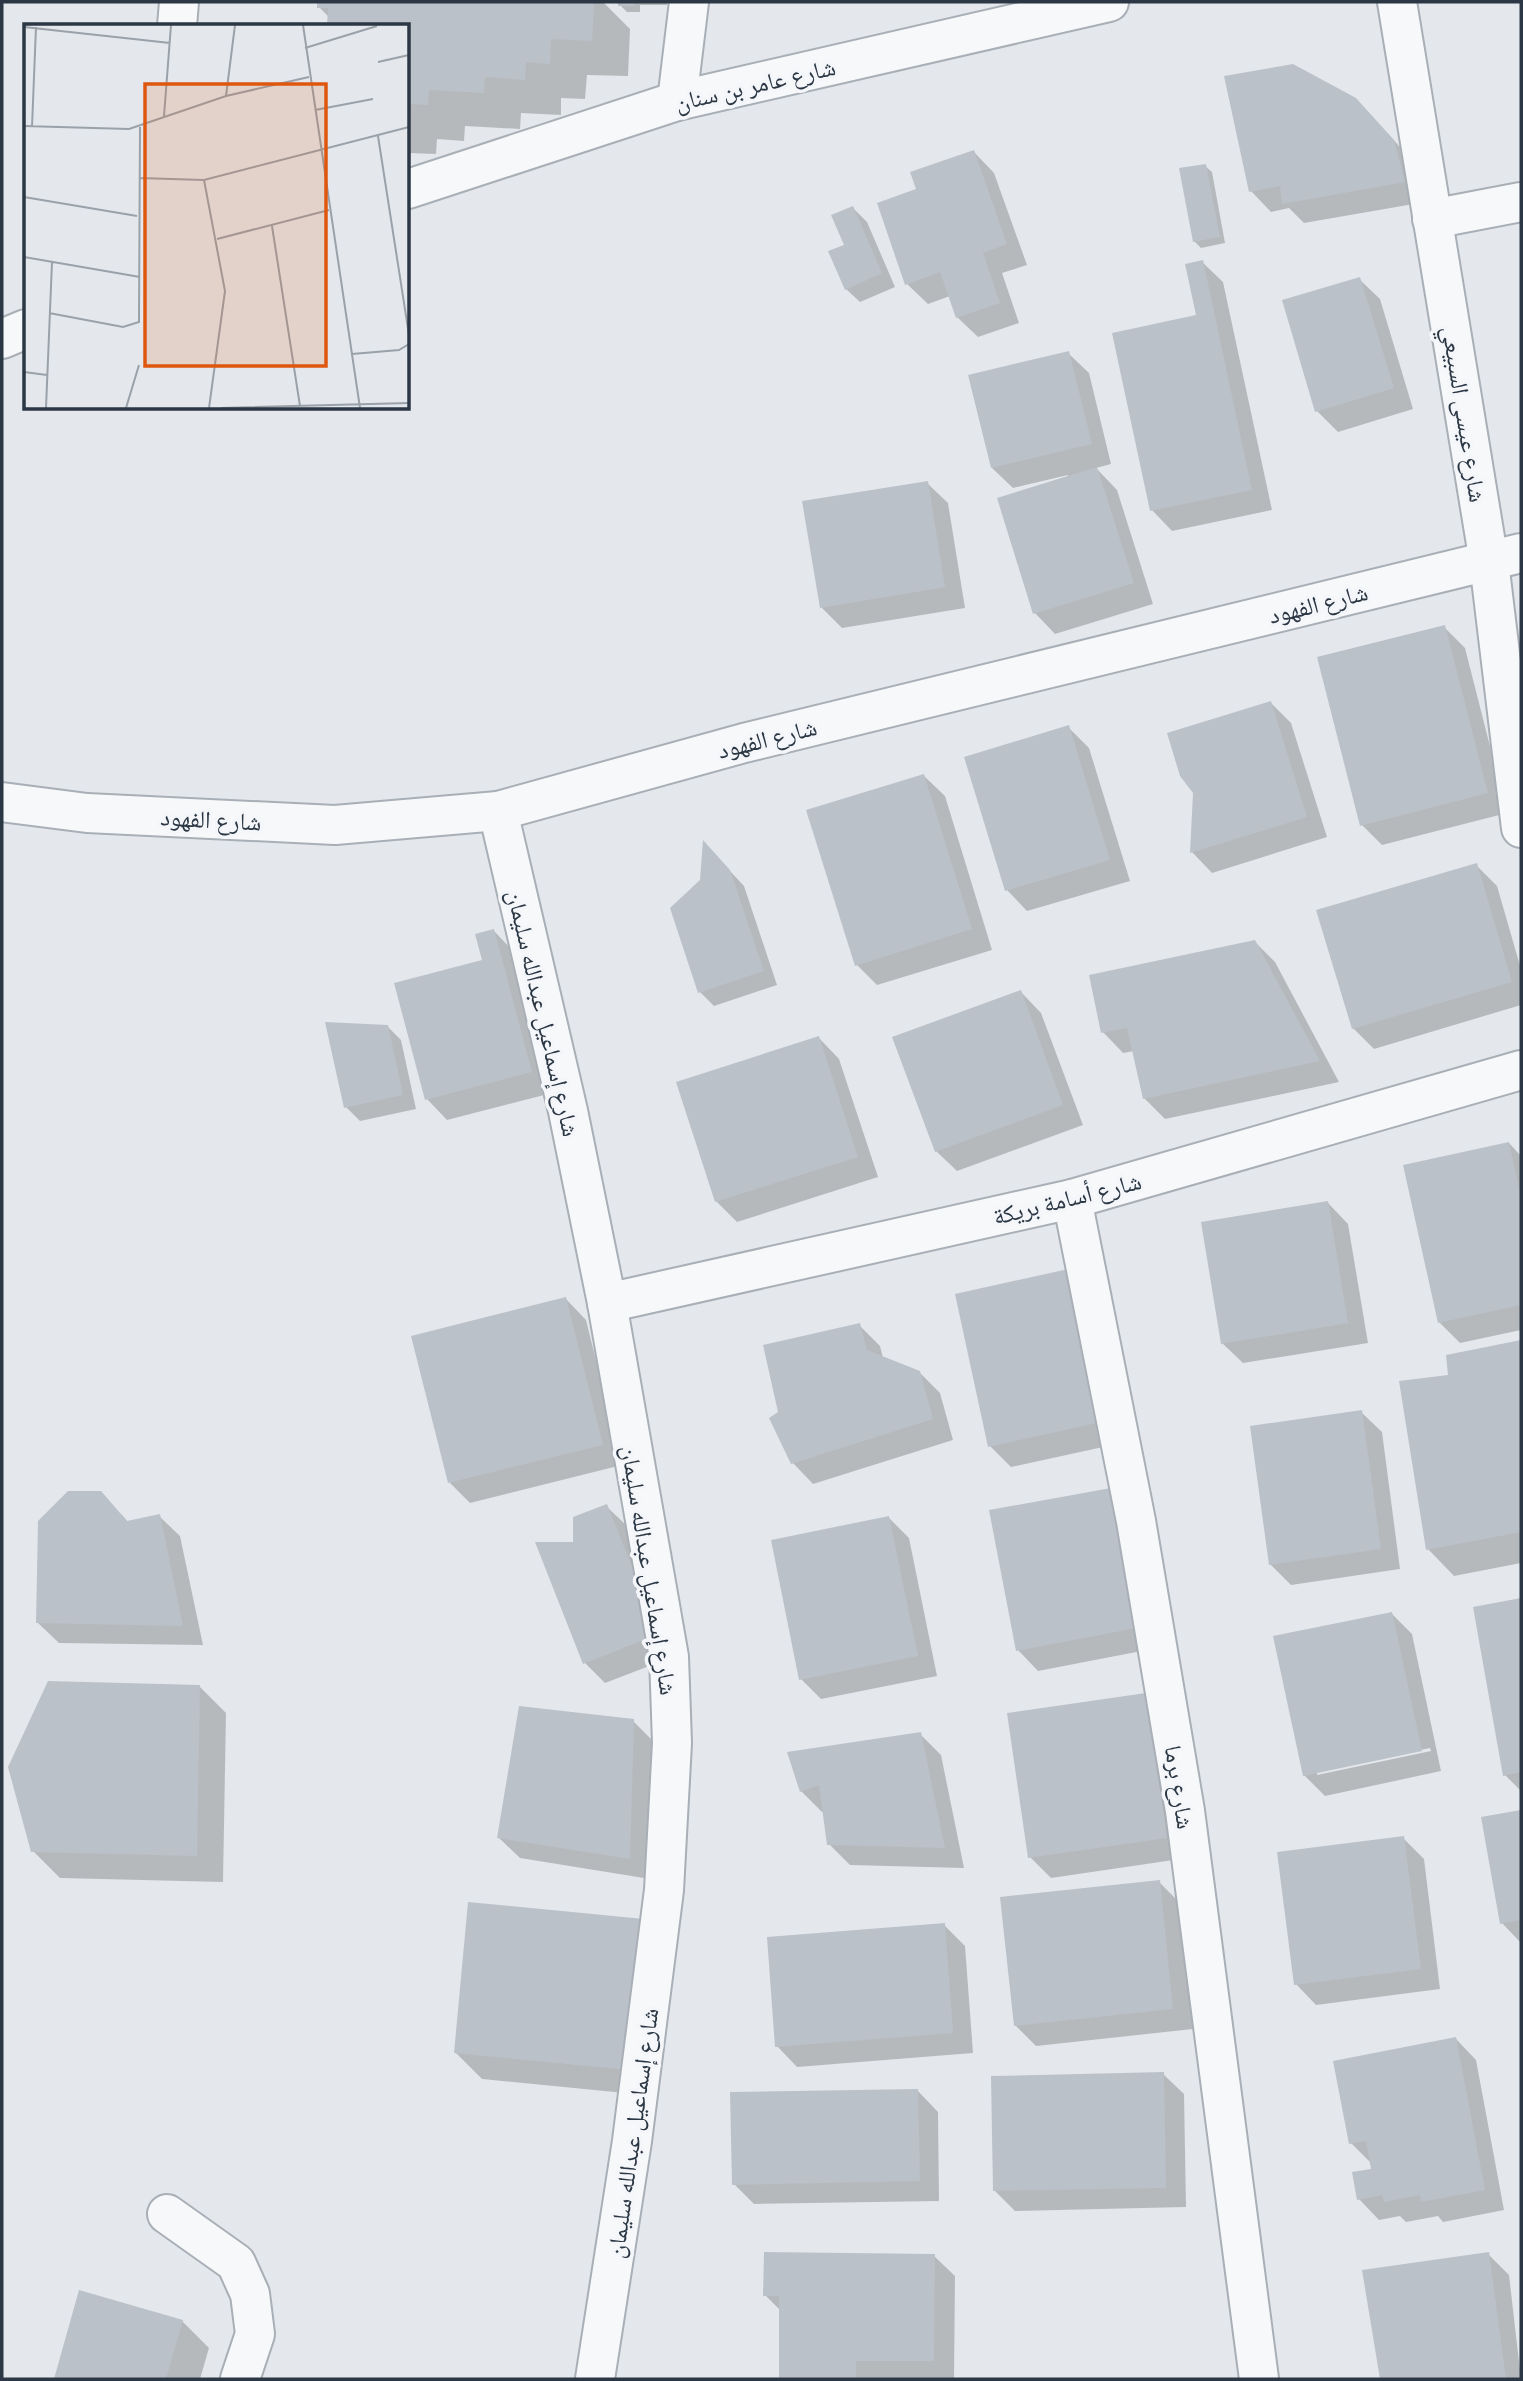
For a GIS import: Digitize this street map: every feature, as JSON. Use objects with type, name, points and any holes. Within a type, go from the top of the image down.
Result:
[{"type":"street","points":[[177,24],[179,2]]},
{"type":"street","points":[[677,101],[689,2]]},
{"type":"street","name":"شارع عامر بن سنان","points":[[410,188],[677,101],[1109,2]]},
{"type":"street","name":"شارع عيسى السبيعي","points":[[1397,2],[1432,219],[1505,557],[1521,828]]},
{"type":"street","points":[[1432,219],[1521,202]]},
{"type":"street","points":[[2,339],[24,330]]},
{"type":"street","name":"شارع الفهود","points":[[2,802],[87,813],[335,825],[498,811],[744,743],[1505,557]]},
{"type":"street","name":"شارع إسماعيل عبدالله سليمان","points":[[498,811],[568,1111],[607,1303],[669,1657],[673,1743],[661,1916],[632,2141],[595,2379]]},
{"type":"street","name":"شارع أسامة بريكة","points":[[607,1303],[1072,1199],[1521,1070]]},
{"type":"street","name":"شارع برما","points":[[1072,1199],[1136,1521],[1185,1811],[1259,2379]]},
{"type":"street","points":[[167,2214],[236,2263],[250,2294],[255,2334],[240,2379]]},
{"type":"building","points":[[317,2],[594,2],[592,41],[551,39],[550,64],[526,62],[525,80],[485,77],[484,93],[429,90],[428,105],[410,104],[410,24],[327,24],[328,8],[317,8]]},
{"type":"building","points":[[618,2],[634,2],[634,6],[618,6]]},
{"type":"building","points":[[1293,64],[1356,98],[1394,140],[1405,182],[1282,204],[1280,186],[1249,192],[1224,76]]},
{"type":"building","points":[[974,150],[1007,244],[983,253],[1000,303],[956,318],[940,272],[905,285],[877,203],[916,189],[910,172]]},
{"type":"building","points":[[1206,164],[1220,237],[1193,242],[1179,168]]},
{"type":"building","points":[[853,206],[882,273],[845,290],[828,251],[844,245],[831,215]]},
{"type":"building","points":[[1203,260],[1252,490],[1150,511],[1112,333],[1196,315],[1185,264]]},
{"type":"building","points":[[1360,277],[1394,388],[1315,412],[1282,300]]},
{"type":"building","points":[[1069,351],[1092,444],[991,468],[968,375]]},
{"type":"building","points":[[1097,467],[1134,583],[1033,614],[997,498]]},
{"type":"building","points":[[928,481],[945,587],[820,608],[802,501]]},
{"type":"building","points":[[1445,625],[1488,793],[1360,826],[1317,657]]},
{"type":"building","points":[[1271,701],[1307,817],[1190,853],[1193,793],[1180,776],[1167,733]]},
{"type":"building","points":[[1069,725],[1110,860],[1005,891],[964,757]]},
{"type":"building","points":[[924,774],[972,929],[855,966],[806,810]]},
{"type":"building","points":[[703,840],[730,870],[764,971],[698,993],[670,908],[700,880]]},
{"type":"building","points":[[1477,863],[1512,982],[1352,1029],[1316,910]]},
{"type":"building","points":[[494,929],[532,1072],[425,1100],[394,983],[482,960],[475,934]]},
{"type":"building","points":[[1255,940],[1320,1061],[1143,1099],[1127,1028],[1101,1033],[1089,975]]},
{"type":"building","points":[[1021,990],[1063,1105],[935,1152],[892,1037]]},
{"type":"building","points":[[325,1022],[388,1025],[403,1095],[344,1108]]},
{"type":"building","points":[[819,1036],[858,1157],[715,1202],[676,1082]]},
{"type":"building","points":[[1509,1142],[1521,1197],[1521,1305],[1438,1323],[1403,1165]]},
{"type":"building","points":[[1328,1201],[1348,1323],[1221,1344],[1201,1222]]},
{"type":"building","points":[[1073,1268],[1106,1421],[988,1447],[955,1294]]},
{"type":"building","points":[[566,1297],[603,1445],[448,1483],[411,1336]]},
{"type":"building","points":[[860,1323],[867,1350],[920,1371],[933,1419],[791,1464],[769,1418],[778,1412],[763,1345]]},
{"type":"building","points":[[1521,1340],[1521,1532],[1426,1550],[1399,1381],[1448,1375],[1446,1355]]},
{"type":"building","points":[[1362,1410],[1381,1549],[1269,1565],[1250,1426]]},
{"type":"building","points":[[1111,1488],[1137,1628],[1016,1651],[989,1510]]},
{"type":"building","points":[[68,1491],[101,1491],[127,1521],[160,1514],[183,1626],[36,1623],[38,1521]]},
{"type":"building","points":[[607,1504],[659,1634],[583,1664],[535,1542],[573,1542],[573,1517]]},
{"type":"building","points":[[889,1516],[918,1656],[799,1680],[771,1540]]},
{"type":"building","points":[[1521,1598],[1521,1772],[1503,1776],[1473,1607]]},
{"type":"building","points":[[1392,1612],[1422,1751],[1303,1776],[1273,1636]]},
{"type":"building","points":[[48,1681],[200,1685],[197,1856],[31,1852],[8,1767]]},
{"type":"building","points":[[1146,1693],[1167,1838],[1028,1858],[1007,1713]]},
{"type":"building","points":[[519,1706],[634,1719],[630,1859],[497,1838]]},
{"type":"building","points":[[921,1732],[945,1848],[827,1845],[819,1785],[800,1792],[787,1752]]},
{"type":"building","points":[[1521,1810],[1521,1920],[1500,1924],[1481,1817]]},
{"type":"building","points":[[1404,1836],[1421,1969],[1294,1985],[1277,1852]]},
{"type":"building","points":[[1160,1880],[1173,2009],[1014,2026],[1000,1897]]},
{"type":"building","points":[[468,1902],[644,1919],[629,2070],[454,2053]]},
{"type":"building","points":[[945,1923],[953,2033],[775,2047],[767,1937]]},
{"type":"building","points":[[1456,2037],[1485,2190],[1421,2202],[1420,2195],[1384,2202],[1382,2195],[1357,2200],[1352,2172],[1371,2169],[1366,2141],[1349,2144],[1333,2061]]},
{"type":"building","points":[[1164,2072],[1166,2188],[993,2191],[991,2076]]},
{"type":"building","points":[[918,2089],[920,2181],[732,2185],[730,2092]]},
{"type":"building","points":[[764,2252],[935,2254],[934,2361],[856,2361],[856,2379],[779,2379],[779,2296],[763,2296]]},
{"type":"building","points":[[1489,2252],[1506,2379],[1380,2379],[1362,2270]]},
{"type":"building","points":[[79,2290],[183,2320],[166,2379],[54,2379]]}]
